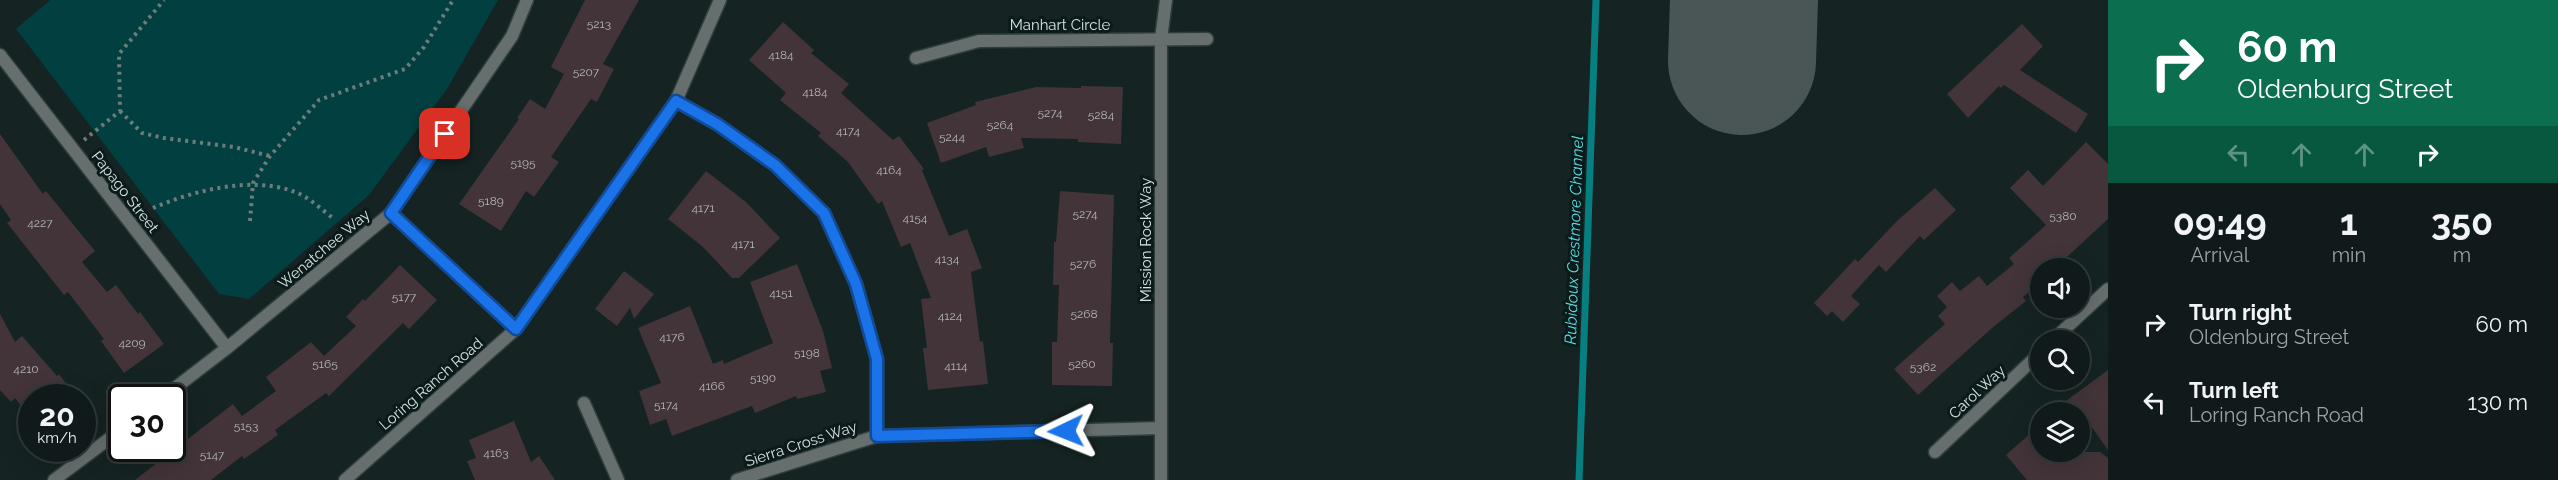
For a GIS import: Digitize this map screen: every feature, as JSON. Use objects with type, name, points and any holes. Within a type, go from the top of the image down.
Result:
[{"type":"street","name":"Wenatchee Way","points":[[180,384],[391,213],[512,36],[527,0]]},
{"type":"street","name":"Loring Ranch Road","points":[[345,480],[516,329],[676,101],[720,0]]},
{"type":"street","name":"Mission Rock Way","points":[[1161,480],[1161,39],[1166,0]]},
{"type":"street","name":"Manhart Circle","points":[[915,58],[979,40],[1207,39]]},
{"type":"street","name":"Papago Street","points":[[0,55],[227,348]]},
{"type":"street","points":[[676,101],[717,124],[775,165],[824,213],[856,284],[877,359],[877,436]]},
{"type":"street","points":[[391,213],[516,329]]},
{"type":"street","points":[[2064,330],[2108,289]]},
{"type":"street","name":"Carol Way","points":[[1935,452],[2030,362]]},
{"type":"street","points":[[584,403],[618,480]]},
{"type":"street","name":"Sierra Cross Way","points":[[737,480],[877,436],[1161,428]]},
{"type":"street","points":[[54,480],[108,440]]},
{"type":"path","points":[[164,0],[119,54],[120,111],[142,133],[234,147],[270,156]]},
{"type":"path","points":[[250,221],[253,183],[270,156],[320,100],[405,69],[424,46],[453,0]]},
{"type":"path","points":[[73,149],[120,111]]},
{"type":"path","points":[[153,208],[178,197],[253,183],[294,191],[334,219]]},
{"type":"shaded area","points":[[50,0],[498,0],[447,89],[369,195],[249,299],[219,294],[16,29]]},
{"type":"building","points":[[585,0],[639,0],[603,64],[614,69],[597,102],[591,99],[551,157],[559,162],[534,197],[526,191],[501,231],[459,204],[519,119],[517,118],[530,99],[545,109],[564,74],[551,67]]},
{"type":"building","points":[[783,22],[814,50],[811,53],[849,84],[841,93],[893,140],[899,136],[924,169],[922,170],[949,236],[967,229],[982,268],[971,272],[988,384],[928,390],[923,348],[927,348],[921,299],[931,298],[910,243],[901,247],[882,201],[878,204],[848,162],[818,136],[821,133],[780,100],[786,93],[749,60]]},
{"type":"building","points":[[2022,24],[2043,46],[2020,70],[2088,114],[2076,133],[2004,85],[2001,88],[1999,86],[1968,118],[1947,94]]},
{"type":"building","points":[[1081,86],[1123,87],[1121,144],[1078,142],[1078,139],[1021,138],[1024,148],[989,157],[986,147],[941,163],[927,123],[976,105],[975,102],[1036,87],[1081,88]]},
{"type":"building","points":[[0,134],[43,194],[46,191],[95,251],[82,262],[107,292],[116,285],[164,344],[124,373],[101,341],[104,339],[68,292],[64,295],[7,223],[11,220],[0,204]]},
{"type":"building","points":[[2086,142],[2108,164],[2108,219],[2066,258],[2030,258],[2030,291],[2023,297],[2026,301],[1992,328],[1918,395],[1894,369],[1945,324],[1938,316],[1947,307],[1937,296],[1952,282],[1960,291],[1979,276],[1987,286],[2014,264],[2009,258],[2046,225],[2010,188],[2028,170],[2043,186]]},
{"type":"building","points":[[706,171],[746,202],[780,238],[739,278],[732,278],[703,247],[668,219]]},
{"type":"building","points":[[1935,188],[1956,210],[1924,240],[1920,236],[1886,272],[1879,265],[1851,296],[1860,304],[1843,322],[1832,311],[1827,316],[1814,303],[1855,259],[1858,262],[1898,220]]},
{"type":"building","points":[[1060,191],[1114,195],[1110,343],[1113,343],[1112,386],[1052,385],[1052,342],[1057,342],[1059,285],[1053,285],[1054,242],[1056,242]]},
{"type":"building","points":[[797,264],[823,331],[832,368],[820,371],[826,392],[797,399],[796,396],[755,413],[752,406],[672,436],[666,419],[650,425],[639,391],[661,383],[638,328],[690,306],[713,364],[723,360],[724,364],[773,343],[750,282]]},
{"type":"building","points":[[400,265],[437,300],[409,329],[403,323],[329,396],[326,393],[275,430],[278,435],[244,459],[242,456],[211,480],[135,480],[158,462],[186,462],[186,440],[233,404],[242,416],[276,391],[266,377],[311,342],[324,356],[356,326],[346,317],[363,299],[365,301]]},
{"type":"building","points":[[624,271],[654,294],[634,319],[630,308],[617,326],[595,309]]},
{"type":"building","points":[[0,314],[15,342],[22,336],[66,384],[18,384],[18,402],[15,398],[11,402],[0,390]]},
{"type":"building","points":[[2108,370],[2108,450],[2090,425],[2090,402],[2065,402],[2081,390],[2090,390],[2090,383]]},
{"type":"building","points":[[514,421],[531,462],[539,456],[555,480],[475,480],[467,461],[476,458],[469,440]]},
{"type":"building","points":[[2030,434],[2030,462],[2090,462],[2090,452],[2100,452],[2108,458],[2108,480],[2027,480],[2006,455]]},
{"type":"waterway","name":"Rubidoux Crestmore Channel","points":[[1579,480],[1596,0]]},
{"type":"runway","points":[[1742,61],[1744,0]]},
{"type":"route","points":[[445,134],[391,213],[516,329],[676,101],[717,124],[775,165],[824,213],[856,284],[877,359],[877,436],[1066,431]]}]
